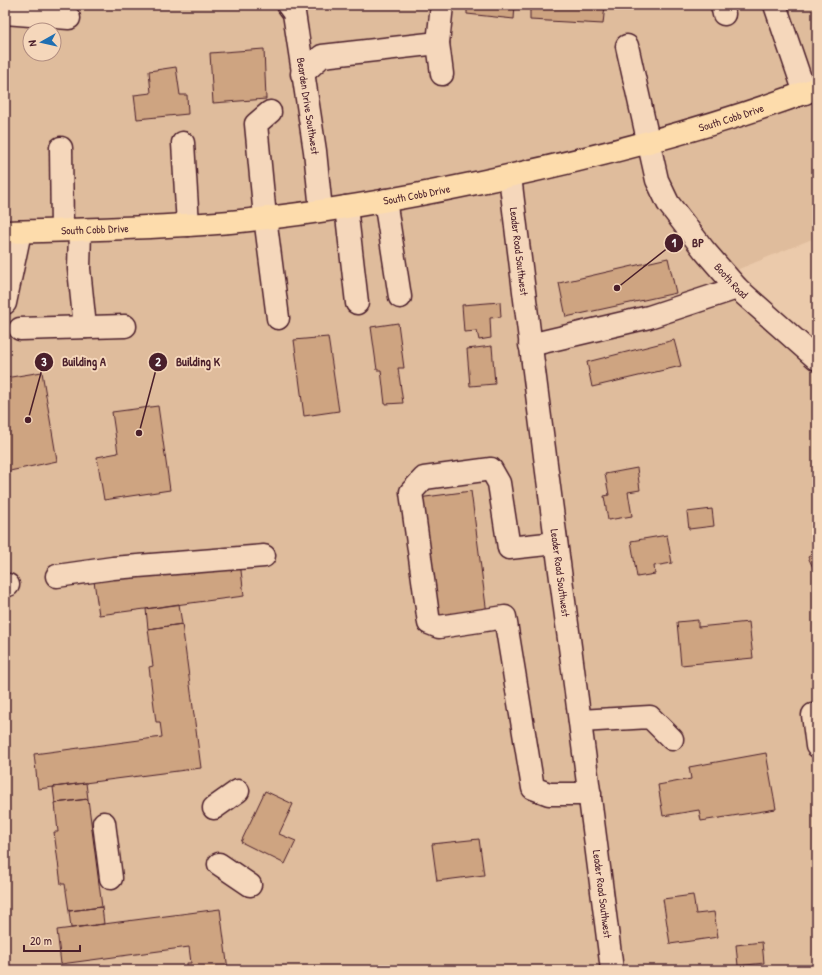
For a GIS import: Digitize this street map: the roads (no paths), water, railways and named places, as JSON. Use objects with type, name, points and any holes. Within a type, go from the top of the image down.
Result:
[{"type":"main road","name":"South Cobb Drive","points":[[13,232],[188,225],[346,207],[510,176],[648,142],[711,124],[811,90]]},
{"type":"street","name":"Bearden Drive Southwest","points":[[288,5],[294,13],[302,74],[301,107],[315,151],[321,210]]},
{"type":"street","points":[[442,5],[438,44],[442,74]]},
{"type":"street","points":[[775,5],[811,90]]},
{"type":"street","points":[[5,13],[69,18]]},
{"type":"street","points":[[302,74],[322,56],[438,44]]},
{"type":"street","name":"Booth Road","points":[[627,46],[657,180],[668,203],[704,250],[737,288],[817,359]]},
{"type":"street","points":[[257,121],[265,217],[278,318]]},
{"type":"street","points":[[183,143],[188,225]]},
{"type":"street","points":[[61,148],[71,230],[79,269],[85,327]]},
{"type":"street","name":"Leader Road Southwest","points":[[510,176],[530,345],[612,970]]},
{"type":"street","points":[[385,200],[400,297]]},
{"type":"street","points":[[346,207],[357,303]]},
{"type":"street","points":[[5,303],[13,232]]},
{"type":"street","points":[[530,345],[649,317],[737,288]]},
{"type":"street","points":[[20,329],[125,326]]},
{"type":"street","points":[[556,543],[509,548],[499,483],[491,469],[424,478],[411,492],[429,623],[439,627],[505,617],[533,788],[549,794],[590,794]]},
{"type":"street","points":[[57,576],[113,568],[264,556]]},
{"type":"street","points":[[813,715],[817,746]]},
{"type":"street","points":[[580,721],[650,717],[672,739]]},
{"type":"street","points":[[214,808],[238,791]]},
{"type":"street","points":[[104,823],[111,878]]},
{"type":"street","points":[[219,864],[250,885]]},
{"type":"place","name":"BP","points":[[617,288]]},
{"type":"place","name":"Building A","points":[[28,420]]},
{"type":"place","name":"Building K","points":[[139,433]]}]
